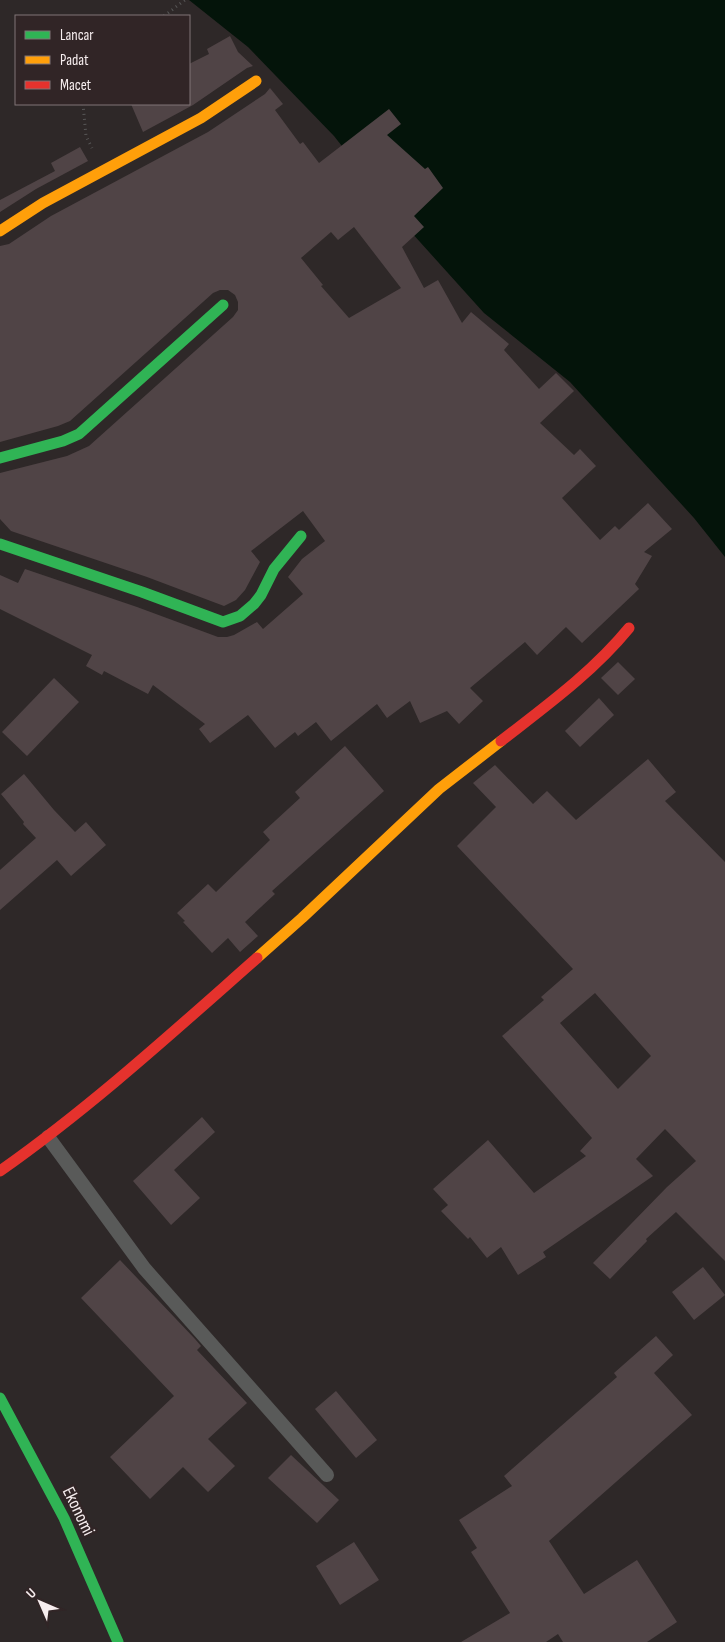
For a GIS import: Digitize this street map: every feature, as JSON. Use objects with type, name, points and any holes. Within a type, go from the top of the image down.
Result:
[{"type":"street","points":[[0,231],[43,203],[200,118],[256,81]]},
{"type":"street","points":[[0,458],[63,441],[79,434],[223,305]]},
{"type":"street","points":[[0,544],[142,592],[223,622],[238,617],[255,603],[271,574],[302,536]]},
{"type":"street","points":[[0,1171],[48,1137],[102,1093],[254,962],[356,869],[439,789],[563,692],[619,640],[629,628]]},
{"type":"street","name":"Ekonomi","points":[[0,1398],[64,1518],[118,1642]]},
{"type":"lane","points":[[48,1137],[144,1268],[327,1475]]},
{"type":"path","points":[[165,15],[185,0]]},
{"type":"path","points":[[83,105],[86,136],[104,171]]},
{"type":"shaded area","points":[[189,0],[725,0],[725,557],[694,518],[570,382],[484,313],[402,222],[334,136],[248,47]]},
{"type":"building","points":[[230,36],[238,52],[253,66],[247,68],[193,105],[143,132],[131,105],[190,105],[190,64],[209,54],[207,49]]},
{"type":"building","points":[[270,88],[283,104],[275,110],[300,144],[303,142],[319,163],[389,109],[401,124],[387,135],[425,169],[428,167],[443,188],[414,216],[424,227],[402,247],[424,288],[438,280],[462,323],[471,312],[509,344],[504,350],[539,389],[556,373],[574,391],[540,423],[574,455],[580,449],[596,466],[562,498],[600,540],[615,526],[619,530],[648,503],[672,529],[644,552],[652,556],[635,584],[639,589],[582,643],[566,627],[537,655],[525,642],[470,688],[483,701],[459,724],[447,711],[420,723],[410,701],[387,718],[377,704],[331,741],[316,722],[298,736],[295,732],[275,748],[248,715],[210,743],[199,729],[205,724],[153,685],[148,694],[104,671],[102,675],[86,666],[92,655],[0,609],[0,575],[18,583],[25,569],[218,637],[227,637],[257,622],[263,629],[303,594],[288,577],[302,559],[325,541],[303,511],[251,551],[260,562],[245,590],[236,600],[224,606],[147,577],[11,531],[0,519],[0,473],[67,456],[89,446],[233,317],[238,310],[238,302],[235,295],[228,290],[220,290],[213,293],[70,421],[0,442],[0,246],[9,244],[51,216],[208,132],[265,94]],"holes":[[[354,227],[401,288],[349,318],[321,286],[323,285],[301,258],[331,232],[338,240]]]},
{"type":"building","points":[[80,147],[88,161],[36,189],[0,212],[0,200],[55,171],[51,163]]},
{"type":"building","points":[[618,662],[635,679],[618,695],[601,678]]},
{"type":"building","points":[[54,678],[79,702],[27,756],[2,732]]},
{"type":"building","points":[[599,698],[614,715],[580,747],[565,731]]},
{"type":"building","points":[[345,746],[384,791],[272,891],[275,894],[245,922],[258,936],[240,952],[228,938],[212,953],[177,913],[208,884],[216,892],[270,840],[263,832],[300,798],[295,792]]},
{"type":"building","points":[[648,759],[676,792],[665,801],[725,862],[725,1261],[676,1212],[646,1239],[647,1241],[610,1279],[593,1263],[667,1187],[696,1161],[665,1129],[636,1159],[653,1176],[543,1252],[546,1257],[518,1275],[501,1247],[487,1258],[470,1237],[468,1239],[441,1211],[448,1205],[433,1189],[488,1140],[534,1193],[586,1156],[580,1151],[592,1138],[502,1036],[544,1000],[541,997],[573,969],[457,846],[496,807],[473,783],[495,765],[533,804],[547,791],[576,820]],"holes":[[[595,993],[651,1056],[618,1089],[560,1023]]]},
{"type":"building","points":[[24,774],[75,832],[86,822],[106,845],[71,876],[57,860],[0,910],[0,870],[36,838],[1,794]]},
{"type":"building","points":[[202,1117],[215,1132],[174,1170],[200,1198],[171,1225],[133,1181]]},
{"type":"building","points":[[120,1260],[195,1339],[201,1346],[197,1350],[247,1403],[208,1439],[235,1466],[208,1492],[183,1467],[150,1499],[110,1457],[174,1396],[81,1298]]},
{"type":"building","points":[[703,1267],[725,1295],[694,1320],[672,1292]]},
{"type":"building","points":[[656,1336],[673,1355],[654,1373],[692,1415],[549,1541],[584,1594],[637,1560],[677,1622],[647,1642],[563,1642],[558,1634],[546,1642],[461,1642],[510,1613],[471,1552],[477,1548],[459,1520],[512,1486],[504,1476],[617,1377],[614,1373]]},
{"type":"building","points":[[336,1391],[377,1440],[356,1458],[315,1409]]},
{"type":"building","points":[[291,1455],[339,1500],[317,1523],[268,1478]]},
{"type":"building","points":[[354,1542],[379,1580],[340,1605],[316,1566]]},
{"type":"traffic: fast","points":[[0,458],[63,441],[79,434],[223,305]]},
{"type":"traffic: fast","points":[[0,544],[142,592],[223,622],[240,616],[254,604],[261,595],[274,569],[301,536]]},
{"type":"traffic: fast","points":[[0,1398],[64,1518],[118,1642]]},
{"type":"traffic: slow","points":[[0,231],[43,203],[201,118],[256,81]]},
{"type":"traffic: slow","points":[[257,958],[439,789],[501,741]]},
{"type":"traffic: jam","points":[[501,741],[585,674],[629,628]]},
{"type":"traffic: jam","points":[[0,1171],[34,1147],[99,1095],[257,958]]}]
